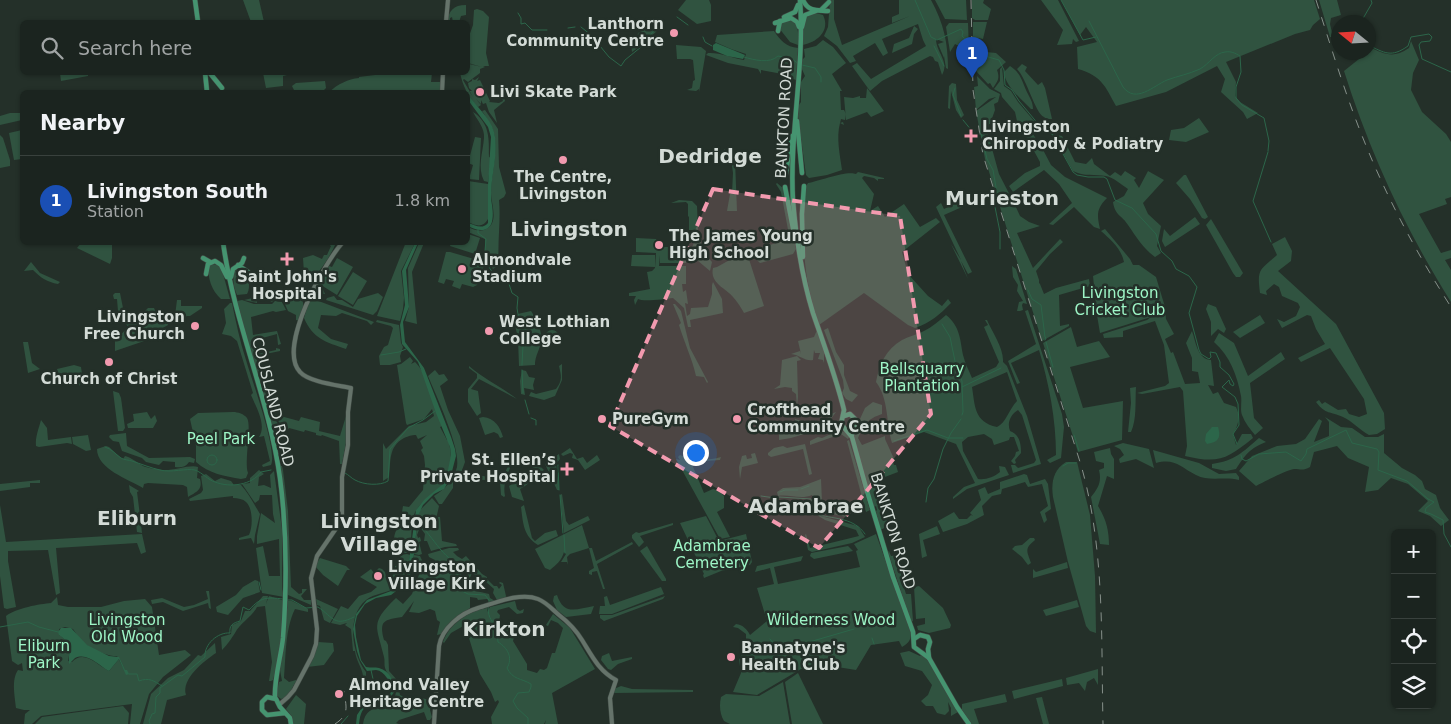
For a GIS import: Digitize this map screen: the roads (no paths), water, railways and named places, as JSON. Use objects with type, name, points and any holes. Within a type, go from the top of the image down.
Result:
[{"type":"main road","points":[[800,0],[807,8],[828,13]]},
{"type":"main road","points":[[776,22],[795,12],[800,0]]},
{"type":"main road","name":"BANKTON ROAD","points":[[800,0],[800,58],[792,164],[793,200],[804,277],[844,410],[844,416]]},
{"type":"main road","points":[[195,1],[198,20]]},
{"type":"main road","points":[[800,35],[806,15],[819,11],[828,2]]},
{"type":"main road","points":[[446,20],[449,4]]},
{"type":"main road","points":[[776,22],[786,18],[793,19],[797,22],[800,35]]},
{"type":"main road","points":[[776,22],[778,31]]},
{"type":"main road","points":[[205,75],[205,90]]},
{"type":"main road","points":[[211,75],[222,88]]},
{"type":"main road","points":[[442,90],[443,75]]},
{"type":"main road","points":[[795,110],[802,173]]},
{"type":"main road","points":[[786,174],[795,110]]},
{"type":"main road","points":[[804,186],[802,214],[804,277]]},
{"type":"main road","points":[[785,187],[799,252]]},
{"type":"main road","name":"COUSLAND ROAD","points":[[224,245],[232,290],[262,397],[277,462],[285,528],[286,592],[275,689],[277,714]]},
{"type":"main road","points":[[286,713],[269,716],[262,710],[262,702],[288,698],[315,649],[318,635],[310,582],[313,565],[319,552],[337,527],[342,514],[342,477],[348,445],[348,412],[351,388],[307,377],[298,370],[293,360],[293,349],[306,304],[316,282],[341,245]]},
{"type":"main road","points":[[203,258],[222,267],[232,290]]},
{"type":"main road","points":[[232,290],[231,274],[233,269],[243,262],[244,258]]},
{"type":"main road","points":[[206,274],[207,266],[212,261]]},
{"type":"main road","points":[[238,265],[248,272]]},
{"type":"main road","points":[[844,410],[850,414],[856,420],[854,427],[846,429],[841,424],[844,416],[850,414]]},
{"type":"main road","name":"BANKTON ROAD","points":[[852,437],[854,427]]},
{"type":"main road","name":"BANKTON ROAD","points":[[846,429],[852,437],[893,577],[914,639]]},
{"type":"main road","points":[[434,724],[441,637],[446,630],[467,613],[492,604],[525,596],[543,601],[570,625],[579,635],[599,668],[616,680],[610,698],[612,724]]},
{"type":"main road","points":[[913,632],[926,636],[929,640],[929,658]]},
{"type":"main road","points":[[919,635],[914,639],[914,647],[929,658],[969,724]]},
{"type":"main road","points":[[921,652],[928,649]]},
{"type":"main road","points":[[277,701],[290,718],[291,724]]},
{"type":"waterway","points":[[915,0],[931,37],[937,40],[961,29],[963,32],[962,36],[981,55],[999,60],[1004,70],[1005,85],[1012,90],[1039,125],[1052,134],[1073,172],[1077,175],[1104,177],[1107,179],[1115,200],[1132,208],[1156,234],[1161,251],[1172,261],[1176,269],[1189,276],[1197,287],[1189,313],[1201,354],[1209,359],[1211,357],[1210,352],[1216,353],[1220,367],[1229,375],[1234,384],[1233,386],[1230,384],[1229,380],[1222,387],[1235,397],[1238,404],[1239,425],[1233,434],[1237,444]]},
{"type":"waterway","points":[[1061,0],[1083,40],[1096,37]]},
{"type":"waterway","points":[[1365,15],[1372,3],[1371,0]]},
{"type":"waterway","points":[[518,13],[521,18],[521,24],[525,23],[532,30],[547,30]]},
{"type":"waterway","points":[[677,17],[688,25]]},
{"type":"waterway","points":[[1089,21],[1123,87],[1133,94],[1145,92],[1167,80],[1200,69],[1221,53],[1231,52],[1240,56],[1241,72],[1236,87],[1236,98],[1242,105],[1264,118],[1269,141],[1268,151]]},
{"type":"waterway","points":[[568,28],[575,27]]},
{"type":"waterway","points":[[581,27],[591,35],[609,57],[621,66],[658,27]]},
{"type":"waterway","points":[[1376,48],[1388,53],[1397,52],[1408,46],[1411,37],[1429,34],[1432,37],[1430,41],[1421,42],[1419,45],[1422,59],[1451,72]]},
{"type":"waterway","points":[[703,37],[705,42],[712,46]]},
{"type":"waterway","points":[[934,46],[944,66]]},
{"type":"waterway","points":[[744,57],[766,61],[778,56],[792,59],[799,64]]},
{"type":"waterway","points":[[802,65],[815,68],[821,77],[821,82]]},
{"type":"waterway","points":[[955,88],[953,95],[961,116]]},
{"type":"waterway","points":[[963,120],[974,131]]},
{"type":"waterway","points":[[981,133],[987,159],[993,170],[998,199]]},
{"type":"waterway","points":[[1268,152],[1253,201],[1271,242]]},
{"type":"waterway","points":[[994,202],[1000,232],[1000,249]]},
{"type":"waterway","points":[[478,230],[478,233],[486,239],[485,256],[491,270],[498,277],[508,281],[512,293],[518,297],[517,308],[523,346],[522,365]]},
{"type":"waterway","points":[[1028,290],[1032,299],[1041,305],[1045,340]]},
{"type":"waterway","points":[[942,324],[950,337],[956,366],[962,381],[962,415]]},
{"type":"waterway","points":[[1046,342],[1053,367]]},
{"type":"waterway","points":[[381,355],[406,349]]},
{"type":"waterway","points":[[962,387],[1001,368]]},
{"type":"waterway","points":[[522,370],[523,393]]},
{"type":"waterway","points":[[525,400],[529,414]]},
{"type":"waterway","points":[[345,473],[355,480],[367,484],[381,484],[388,481],[390,449],[408,428],[435,411]]},
{"type":"waterway","points":[[531,418],[536,420],[536,425]]},
{"type":"waterway","points":[[926,502],[928,488],[934,479],[943,449],[961,419]]},
{"type":"waterway","points":[[894,441],[927,430],[948,438],[963,438]]},
{"type":"waterway","points":[[1241,455],[1242,459],[1246,461],[1259,454],[1286,452],[1301,461],[1307,449],[1346,430],[1352,443],[1377,449],[1379,452],[1378,470],[1407,481],[1434,502],[1426,508],[1425,512],[1443,520],[1444,534],[1451,547]]},
{"type":"waterway","points":[[1074,435],[1079,451]]},
{"type":"waterway","points":[[105,447],[124,459],[164,471],[195,470],[212,481],[227,485],[240,484],[252,480],[261,472],[271,470]]},
{"type":"waterway","points":[[210,455],[214,455],[217,460],[214,465],[210,465],[207,462],[207,458],[210,455]]},
{"type":"waterway","points":[[1063,466],[1068,463],[1076,463]]},
{"type":"waterway","points":[[558,465],[559,490]]},
{"type":"waterway","points":[[801,489],[809,486]]},
{"type":"waterway","points":[[780,492],[798,490]]},
{"type":"waterway","points":[[560,495],[563,533]]},
{"type":"waterway","points":[[761,496],[775,498]]},
{"type":"waterway","points":[[779,497],[811,499],[819,515],[850,522],[865,534]]},
{"type":"waterway","points":[[415,520],[449,558],[462,565],[459,584],[462,591],[468,594],[485,595],[489,603]]},
{"type":"waterway","points":[[564,535],[565,553]]},
{"type":"waterway","points":[[259,582],[261,590]]},
{"type":"waterway","points":[[150,724],[149,721],[152,714],[155,713],[156,697],[160,693],[160,688],[178,675],[182,676],[205,657],[209,643],[221,634],[230,633],[232,625],[240,621],[243,607],[249,610],[264,599],[283,599]]},
{"type":"waterway","points":[[287,600],[292,600],[306,608],[318,607],[334,620],[342,621],[354,617]]},
{"type":"waterway","points":[[488,607],[490,617],[498,631],[498,642],[504,647],[509,657],[510,661],[507,668],[509,672],[515,677],[531,684],[529,692],[518,693],[513,701],[517,708],[528,718],[528,724]]},
{"type":"waterway","points":[[858,611],[861,626]]},
{"type":"waterway","points":[[0,627],[28,622],[58,632]]},
{"type":"waterway","points":[[799,645],[854,629]]},
{"type":"waterway","points":[[872,638],[874,644]]},
{"type":"waterway","points":[[770,639],[785,658]]},
{"type":"waterway","points":[[371,670],[373,679]]},
{"type":"waterway","points":[[129,674],[137,674],[139,681],[154,681],[162,686]]},
{"type":"waterway","points":[[365,686],[370,686],[372,683]]},
{"type":"waterway","points":[[363,691],[364,685]]},
{"type":"waterway","points":[[357,702],[360,697]]},
{"type":"waterway","points":[[341,724],[348,716]]},
{"type":"railway","points":[[971,0],[973,90],[983,155],[1081,465],[1089,497],[1098,561],[1100,593],[1103,724]]},
{"type":"railway","points":[[1316,0],[1346,93],[1376,169],[1406,230],[1451,307]]},
{"type":"railway","points":[[335,724],[343,717],[346,710],[344,691]]},
{"type":"place","name":"Lanthorn Community Centre","points":[[674,33]]},
{"type":"place","name":"Livingston South","points":[[972,78]]},
{"type":"place","name":"Livi Skate Park","points":[[480,92]]},
{"type":"place","name":"Livingston Chiropody & Podiatry","points":[[971,136]]},
{"type":"place","name":"The Centre, Livingston","points":[[563,160]]},
{"type":"place","name":"The James Young High School","points":[[659,245]]},
{"type":"place","name":"Saint John's Hospital","points":[[287,259]]},
{"type":"place","name":"Almondvale Stadium","points":[[462,269]]},
{"type":"place","name":"Livingston Free Church","points":[[195,326]]},
{"type":"place","name":"West Lothian College","points":[[489,331]]},
{"type":"place","name":"Church of Christ","points":[[109,362]]},
{"type":"place","name":"PureGym","points":[[602,419]]},
{"type":"place","name":"Crofthead Community Centre","points":[[737,419]]},
{"type":"place","name":"St. Ellen’s Private Hospital","points":[[567,469]]},
{"type":"place","name":"Livingston Village Kirk","points":[[378,576]]},
{"type":"place","name":"Bannatyne's Health Club","points":[[731,657]]},
{"type":"place","name":"Almond Valley Heritage Centre","points":[[339,694]]},
{"type":"district","name":"Dedridge","points":[[710,156]]},
{"type":"district","name":"Murieston","points":[[1002,198]]},
{"type":"district","name":"Livingston","points":[[569,229]]},
{"type":"district","name":"Adambrae","points":[[806,506]]},
{"type":"district","name":"Eliburn","points":[[137,518]]},
{"type":"district","name":"Livingston Village","points":[[379,532]]},
{"type":"district","name":"Kirkton","points":[[504,629]]},
{"type":"park label","name":"Livingston Cricket Club","points":[[1120,302]]},
{"type":"park label","name":"Bellsquarry Plantation","points":[[922,378]]},
{"type":"park label","name":"Peel Park","points":[[221,439]]},
{"type":"park label","name":"Adambrae Cemetery","points":[[712,554]]},
{"type":"park label","name":"Wilderness Wood","points":[[831,620]]},
{"type":"park label","name":"Livingston Old Wood","points":[[127,628]]},
{"type":"park label","name":"Eliburn Park","points":[[44,654]]}]
